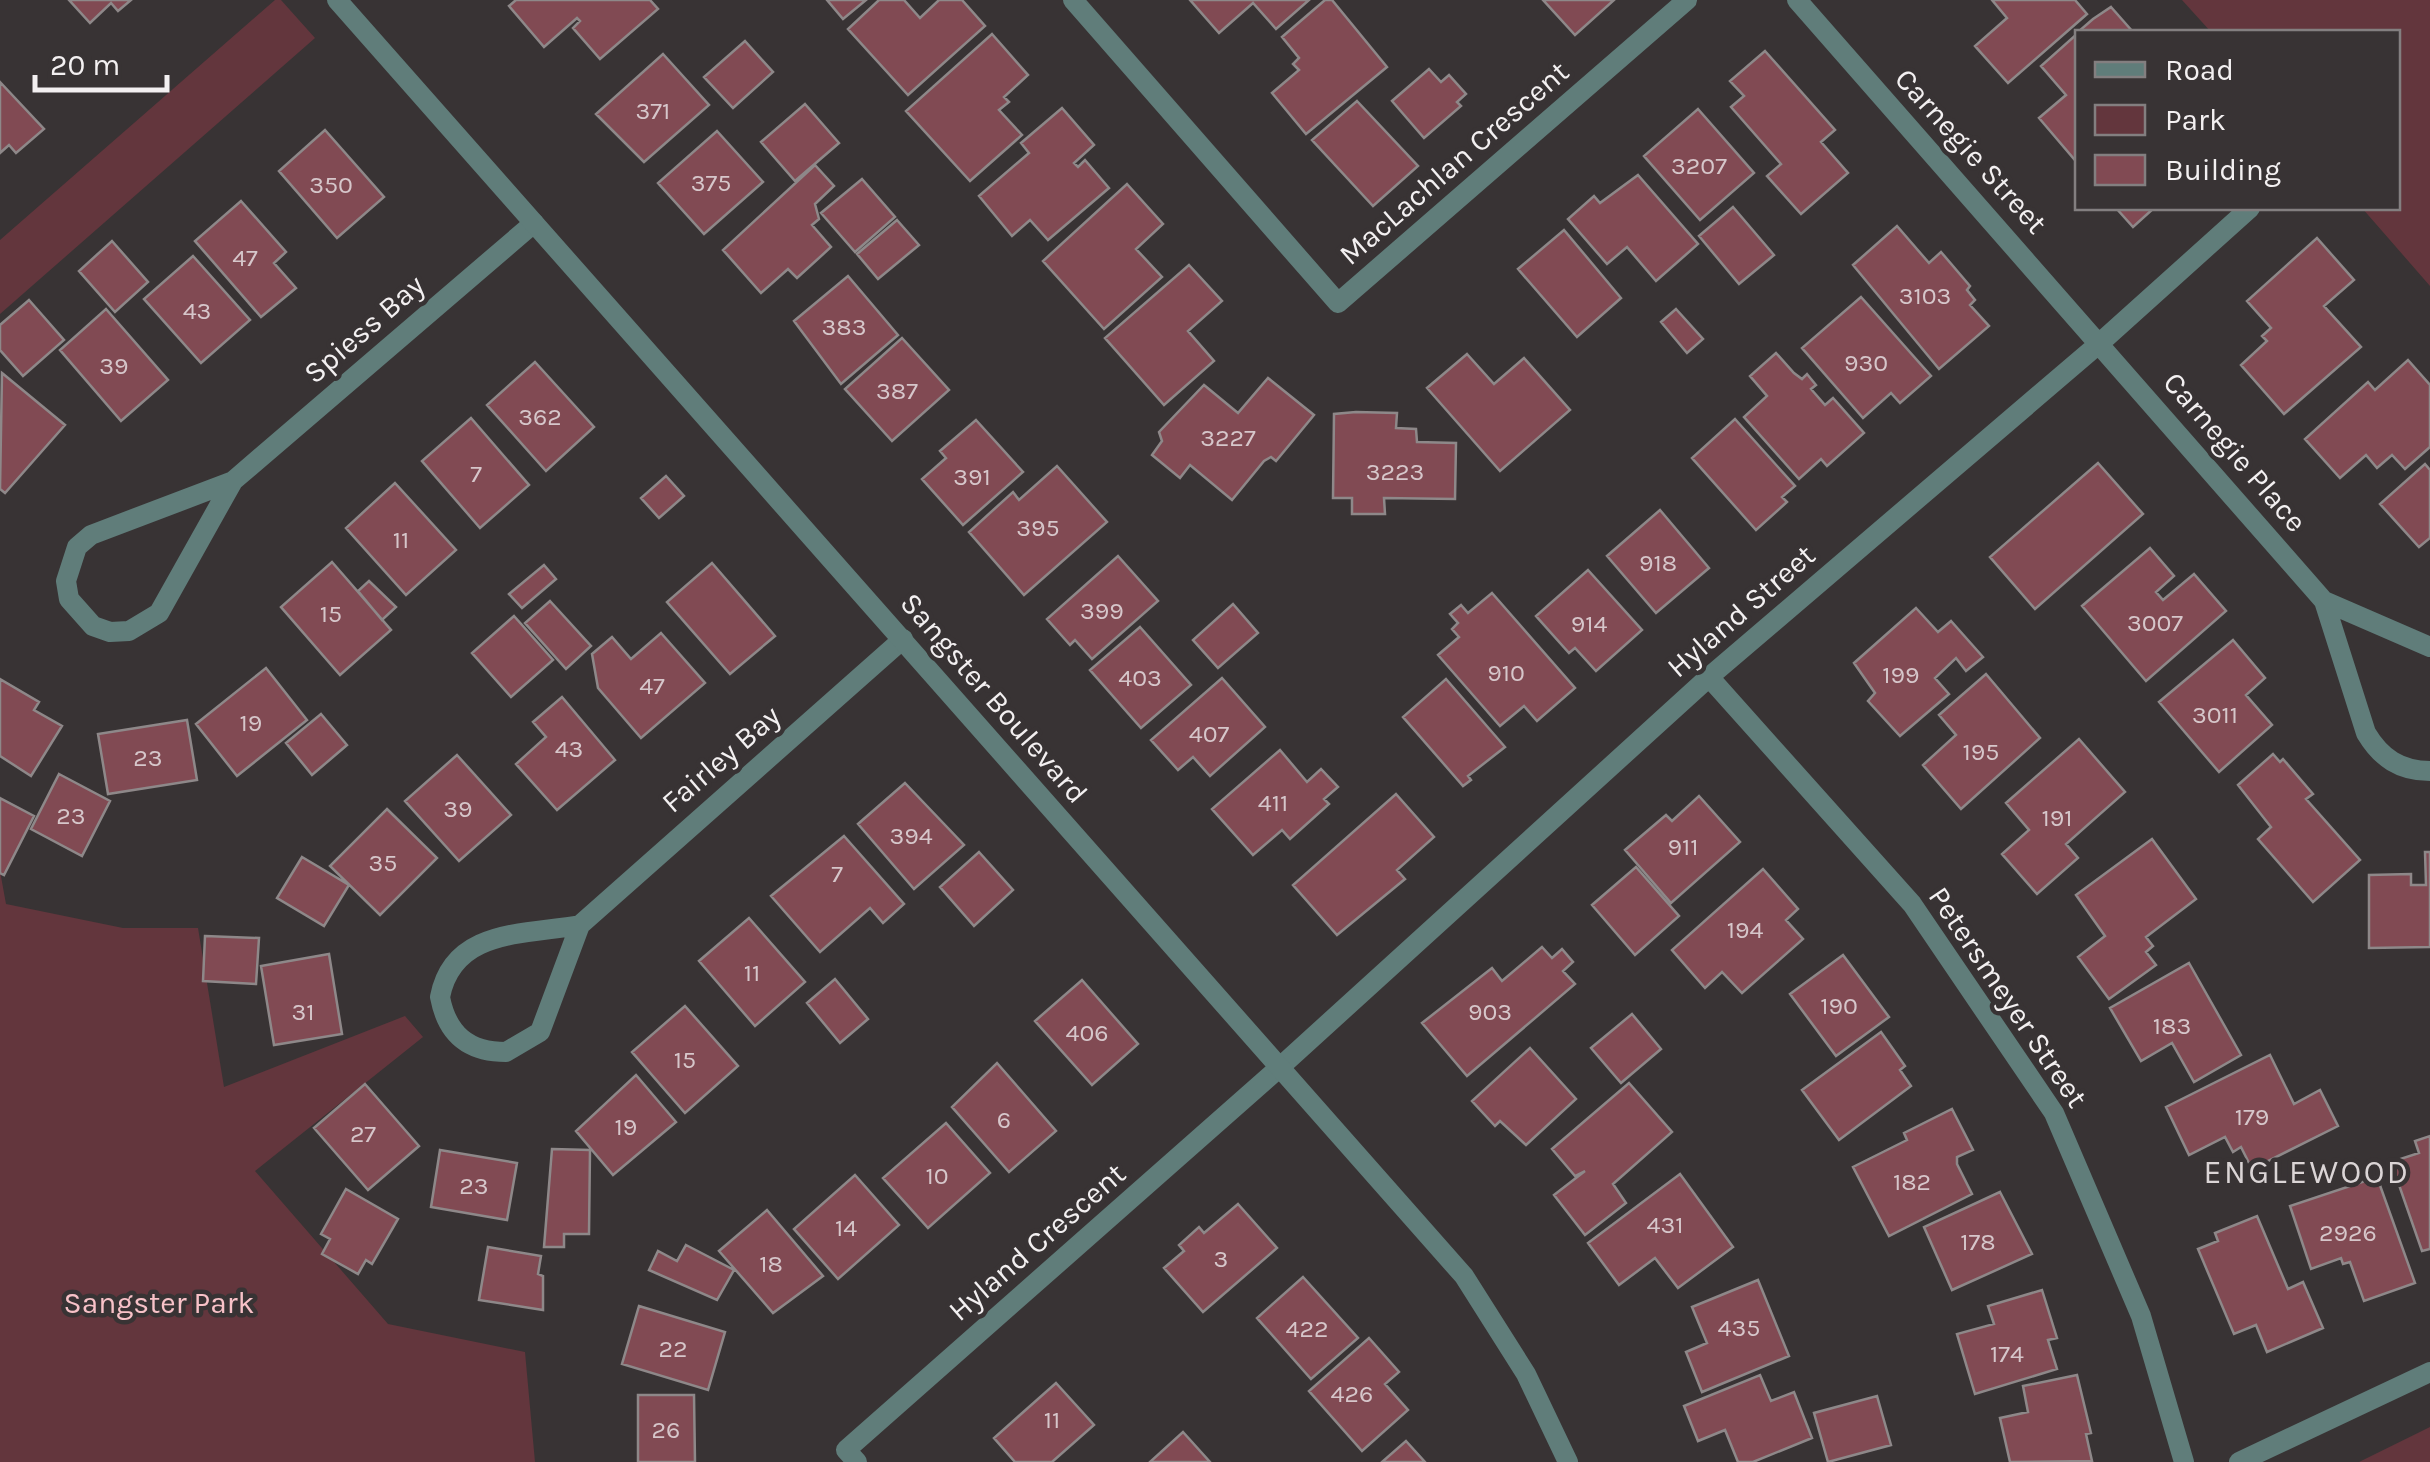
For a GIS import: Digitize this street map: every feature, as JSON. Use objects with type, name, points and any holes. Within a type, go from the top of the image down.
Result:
[{"type":"street","name":"Sangster Boulevard","points":[[338,0],[1464,1276],[1526,1374],[1568,1462]]},
{"type":"street","name":"MacLachlan Crescent","points":[[1073,0],[1338,304],[1687,0]]},
{"type":"street","name":"Carnegie Street","points":[[1797,0],[2101,342]]},
{"type":"street","name":"Hyland Street","points":[[1279,1068],[1710,677],[2101,342],[2248,210]]},
{"type":"street","name":"Spiess Bay","points":[[233,482],[91,535],[77,547],[66,581],[79,614],[110,632],[145,624],[159,613],[233,482],[534,222]]},
{"type":"street","name":"Carnegie Place","points":[[2101,342],[2324,600],[2366,734],[2391,762],[2408,770],[2430,771]]},
{"type":"street","name":"Carnegie Place","points":[[2324,600],[2430,647]]},
{"type":"street","name":"Fairley Bay","points":[[580,924],[468,948],[444,978],[440,997],[454,1033],[468,1046],[506,1052],[540,1032],[580,924],[903,639]]},
{"type":"street","name":"Petersmeyer Street","points":[[1710,677],[1912,904],[2054,1113],[2140,1316],[2184,1462]]},
{"type":"street","name":"Hyland Crescent","points":[[857,1462],[846,1450],[1279,1068]]},
{"type":"street","points":[[2240,1462],[2430,1372]]},
{"type":"green space","points":[[275,0],[281,0],[315,38],[0,314],[0,240]]},
{"type":"green space","points":[[2182,0],[2430,0],[2430,286],[2364,210],[2400,210],[2400,30],[2209,30]]},
{"type":"green space","name":"Sangster Park","points":[[0,871],[6,904],[123,928],[198,928],[224,1087],[405,1016],[423,1037],[255,1171],[388,1324],[525,1352],[535,1462],[0,1462]]},
{"type":"green space","points":[[2430,1427],[2430,1462],[2359,1462]]},
{"type":"building","points":[[69,0],[131,0],[118,11],[111,3],[90,23]]},
{"type":"building","points":[[516,0],[650,0],[658,9],[600,59],[573,28],[580,21],[577,18],[544,47],[509,6]]},
{"type":"building","points":[[827,0],[866,0],[843,19]]},
{"type":"building","points":[[879,0],[904,0],[920,18],[939,0],[962,0],[985,26],[908,95],[848,29]]},
{"type":"building","points":[[1190,0],[1309,0],[1276,29],[1253,3],[1219,33]]},
{"type":"building","points":[[1325,0],[1332,0],[1387,67],[1306,134],[1272,93],[1299,70],[1293,64],[1299,58],[1282,37]]},
{"type":"building","points":[[1543,0],[1614,0],[1575,35]]},
{"type":"building","points":[[1992,0],[2075,0],[2087,14],[2008,83],[1975,46],[2007,18]]},
{"type":"building","points":[[2111,7],[2131,30],[2080,30]]},
{"type":"building","points":[[992,34],[1028,75],[1004,97],[1009,102],[999,110],[1022,135],[970,181],[906,111]]},
{"type":"building","points":[[2075,36],[2074,159],[2039,118],[2066,95],[2041,66]]},
{"type":"building","points":[[745,41],[773,72],[733,108],[704,77]]},
{"type":"building","points":[[1765,51],[1835,130],[1821,142],[1848,173],[1801,214],[1767,176],[1781,164],[1731,107],[1744,96],[1730,81]]},
{"type":"building","points":[[663,54],[709,105],[644,162],[596,114]]},
{"type":"building","points":[[1429,69],[1441,82],[1449,75],[1466,94],[1457,102],[1461,106],[1424,138],[1392,101]]},
{"type":"building","points":[[0,82],[44,129],[16,153],[9,145],[0,153]]},
{"type":"building","points":[[1357,101],[1418,166],[1373,206],[1312,140]]},
{"type":"building","points":[[805,104],[839,143],[795,181],[761,142]]},
{"type":"building","points":[[1062,108],[1094,145],[1074,163],[1078,167],[1085,160],[1109,188],[1048,240],[1030,220],[1012,236],[979,196],[1029,153],[1021,143]]},
{"type":"building","points":[[1698,109],[1754,173],[1700,220],[1644,156]]},
{"type":"building","points":[[325,130],[384,197],[337,238],[279,171]]},
{"type":"building","points":[[717,131],[763,182],[704,234],[658,183]]},
{"type":"building","points":[[815,165],[834,186],[815,204],[819,219],[812,225],[831,247],[797,278],[788,269],[761,293],[723,250]]},
{"type":"building","points":[[1638,175],[1698,244],[1656,281],[1627,247],[1607,264],[1568,219],[1594,196],[1600,203]]},
{"type":"building","points":[[862,179],[895,217],[855,252],[821,213]]},
{"type":"building","points":[[1127,184],[1163,224],[1136,249],[1162,277],[1104,329],[1043,261]]},
{"type":"building","points":[[241,201],[286,252],[274,263],[296,288],[261,317],[195,241]]},
{"type":"building","points":[[1733,207],[1774,255],[1739,284],[1699,236]]},
{"type":"building","points":[[2118,210],[2152,210],[2133,227]]},
{"type":"building","points":[[897,220],[919,245],[878,279],[857,254]]},
{"type":"building","points":[[1897,226],[1929,263],[1941,252],[1970,286],[1967,290],[1975,300],[1970,305],[1989,326],[1939,369],[1853,265]]},
{"type":"building","points":[[1564,230],[1621,298],[1577,337],[1518,269]]},
{"type":"building","points":[[2317,238],[2354,280],[2324,306],[2361,347],[2284,414],[2241,365],[2267,341],[2262,336],[2271,328],[2247,301]]},
{"type":"building","points":[[112,241],[148,282],[115,312],[79,271]]},
{"type":"building","points":[[193,256],[250,320],[201,363],[144,299]]},
{"type":"building","points":[[1189,265],[1222,301],[1188,331],[1214,361],[1164,405],[1105,338]]},
{"type":"building","points":[[848,276],[898,335],[841,384],[794,321]]},
{"type":"building","points":[[1861,297],[1931,376],[1900,403],[1891,393],[1863,418],[1802,348]]},
{"type":"building","points":[[29,300],[64,340],[23,376],[0,350],[0,325]]},
{"type":"building","points":[[106,309],[168,380],[121,421],[60,350]]},
{"type":"building","points":[[1676,309],[1703,339],[1687,353],[1661,322]]},
{"type":"building","points":[[902,338],[949,390],[892,441],[845,389]]},
{"type":"building","points":[[1776,353],[1802,379],[1807,374],[1816,385],[1811,389],[1825,405],[1833,398],[1864,433],[1827,466],[1821,459],[1799,479],[1744,417],[1767,396],[1750,376]]},
{"type":"building","points":[[1467,354],[1494,384],[1524,358],[1570,410],[1500,471],[1427,388]]},
{"type":"building","points":[[2408,360],[2430,385],[2430,447],[2405,469],[2392,455],[2377,468],[2366,455],[2340,478],[2305,439],[2368,382],[2375,390]]},
{"type":"building","points":[[535,362],[594,427],[546,471],[487,405]]},
{"type":"building","points":[[2,373],[65,425],[5,493],[0,489]]},
{"type":"building","points":[[1268,378],[1314,415],[1276,461],[1271,457],[1264,461],[1232,500],[1190,465],[1180,478],[1152,455],[1162,441],[1159,432],[1204,385],[1238,413]]},
{"type":"building","points":[[1397,413],[1396,428],[1416,429],[1417,442],[1456,443],[1455,499],[1384,498],[1385,514],[1352,514],[1352,498],[1333,498],[1334,414]]},
{"type":"building","points":[[471,418],[529,485],[480,528],[422,461]]},
{"type":"building","points":[[1735,419],[1795,486],[1782,497],[1787,502],[1756,530],[1692,458]]},
{"type":"building","points":[[976,420],[1023,472],[963,525],[922,479],[946,458],[940,451]]},
{"type":"building","points":[[2098,463],[2143,514],[2035,609],[1990,557]]},
{"type":"building","points":[[2425,464],[2430,470],[2430,538],[2419,547],[2380,504]]},
{"type":"building","points":[[1057,466],[1107,522],[1024,595],[969,532],[1013,492],[1019,500]]},
{"type":"building","points":[[666,476],[684,496],[659,518],[641,498]]},
{"type":"building","points":[[395,483],[456,550],[406,595],[346,528]]},
{"type":"building","points":[[1660,510],[1709,568],[1656,613],[1607,556]]},
{"type":"building","points":[[2150,548],[2174,576],[2156,592],[2163,600],[2194,574],[2226,611],[2146,681],[2082,606]]},
{"type":"building","points":[[1118,556],[1158,601],[1092,659],[1075,640],[1070,645],[1047,619]]},
{"type":"building","points":[[332,562],[391,630],[340,675],[281,607]]},
{"type":"building","points":[[712,563],[775,636],[730,674],[667,602]]},
{"type":"building","points":[[544,565],[556,579],[522,608],[509,594]]},
{"type":"building","points":[[1588,570],[1642,630],[1596,671],[1575,648],[1569,653],[1536,616]]},
{"type":"building","points":[[369,581],[396,607],[382,620],[358,591]]},
{"type":"building","points":[[1492,593],[1575,688],[1537,721],[1524,706],[1500,726],[1438,655],[1459,637],[1452,629],[1458,623],[1450,614],[1461,605],[1468,613]]},
{"type":"building","points":[[550,601],[591,646],[566,669],[525,623]]},
{"type":"building","points":[[1233,604],[1258,633],[1218,668],[1193,640]]},
{"type":"building","points":[[1916,608],[1938,632],[1951,621],[1983,657],[1966,671],[1956,658],[1935,678],[1949,694],[1900,736],[1868,701],[1875,693],[1854,663]]},
{"type":"building","points":[[514,616],[553,660],[511,697],[472,653]]},
{"type":"building","points":[[1140,627],[1191,685],[1141,728],[1090,670]]},
{"type":"building","points":[[661,633],[705,683],[641,738],[598,688],[592,654],[612,637],[631,659]]},
{"type":"building","points":[[2233,640],[2265,678],[2246,695],[2272,725],[2219,772],[2159,702]]},
{"type":"building","points":[[266,668],[307,720],[237,776],[196,724]]},
{"type":"building","points":[[1986,674],[2040,738],[1961,809],[1923,765],[1956,735],[1939,715]]},
{"type":"building","points":[[1222,678],[1265,727],[1210,776],[1193,757],[1178,770],[1151,740]]},
{"type":"building","points":[[0,679],[39,702],[34,710],[62,726],[31,776],[0,756]]},
{"type":"building","points":[[1446,679],[1505,747],[1468,776],[1471,780],[1463,786],[1403,717]]},
{"type":"building","points":[[562,697],[615,760],[557,810],[516,764],[546,737],[533,722]]},
{"type":"building","points":[[321,714],[347,745],[312,775],[286,743]]},
{"type":"building","points":[[187,720],[197,780],[108,794],[98,734]]},
{"type":"building","points":[[2079,739],[2125,792],[2066,844],[2078,858],[2037,894],[2002,854],[2029,830],[2006,803]]},
{"type":"building","points":[[1280,750],[1307,782],[1321,769],[1338,787],[1324,799],[1329,804],[1290,839],[1282,830],[1253,855],[1212,809]]},
{"type":"building","points":[[2273,754],[2280,762],[2283,759],[2313,794],[2306,799],[2360,860],[2313,902],[2258,839],[2271,827],[2238,785]]},
{"type":"building","points":[[457,755],[511,815],[459,861],[405,801]]},
{"type":"building","points":[[59,774],[110,801],[82,856],[31,829]]},
{"type":"building","points":[[905,783],[964,845],[914,889],[858,824]]},
{"type":"building","points":[[1396,794],[1434,837],[1397,870],[1405,879],[1337,935],[1293,885]]},
{"type":"building","points":[[1699,796],[1740,842],[1671,903],[1625,850],[1666,815],[1672,821]]},
{"type":"building","points":[[0,798],[34,816],[4,875],[0,873]]},
{"type":"building","points":[[387,809],[437,858],[380,915],[330,866]]},
{"type":"building","points":[[844,836],[904,904],[883,923],[870,908],[820,952],[771,896]]},
{"type":"building","points":[[2152,839],[2196,899],[2146,937],[2153,946],[2146,952],[2156,965],[2109,999],[2078,957],[2105,936],[2076,895]]},
{"type":"building","points":[[979,852],[1013,890],[974,926],[940,887]]},
{"type":"building","points":[[2425,852],[2430,852],[2430,947],[2369,948],[2369,875],[2411,874],[2411,885],[2426,885]]},
{"type":"building","points":[[302,857],[349,885],[324,926],[277,898]]},
{"type":"building","points":[[1636,867],[1679,916],[1635,955],[1592,905]]},
{"type":"building","points":[[1763,869],[1798,909],[1786,920],[1803,939],[1742,993],[1722,972],[1705,988],[1672,950]]},
{"type":"building","points":[[749,918],[805,982],[755,1026],[699,961]]},
{"type":"building","points":[[205,936],[259,938],[256,984],[203,981]]},
{"type":"building","points":[[1542,947],[1552,958],[1562,949],[1573,962],[1563,971],[1575,984],[1467,1076],[1422,1023],[1492,968],[1502,981]]},
{"type":"building","points":[[329,954],[342,1034],[274,1045],[261,966]]},
{"type":"building","points":[[1843,955],[1889,1017],[1836,1056],[1790,994]]},
{"type":"building","points":[[2189,963],[2241,1055],[2194,1082],[2172,1043],[2141,1061],[2110,1008]]},
{"type":"building","points":[[835,979],[868,1019],[840,1043],[807,1003]]},
{"type":"building","points":[[1082,980],[1138,1044],[1092,1085],[1035,1021]]},
{"type":"building","points":[[685,1006],[738,1066],[685,1113],[632,1052]]},
{"type":"building","points":[[1632,1014],[1661,1049],[1621,1083],[1591,1048]]},
{"type":"building","points":[[1881,1032],[1905,1066],[1900,1070],[1911,1086],[1839,1140],[1802,1090]]},
{"type":"building","points":[[1530,1048],[1576,1099],[1526,1145],[1500,1121],[1495,1126],[1472,1101]]},
{"type":"building","points":[[2270,1055],[2294,1104],[2320,1090],[2338,1126],[2252,1169],[2241,1147],[2233,1152],[2225,1137],[2189,1155],[2166,1107]]},
{"type":"building","points":[[997,1063],[1056,1131],[1009,1172],[952,1107]]},
{"type":"building","points":[[636,1075],[676,1122],[613,1175],[576,1131]]},
{"type":"building","points":[[1629,1083],[1672,1132],[1613,1184],[1626,1203],[1585,1235],[1554,1195],[1585,1171],[1575,1176],[1552,1149]]},
{"type":"building","points":[[365,1084],[419,1146],[368,1190],[314,1128]]},
{"type":"building","points":[[1952,1109],[1973,1150],[1957,1157],[1972,1194],[1889,1236],[1853,1167],[1907,1140],[1904,1133]]},
{"type":"building","points":[[946,1123],[990,1173],[928,1228],[883,1178]]},
{"type":"building","points":[[2430,1136],[2430,1249],[2422,1251],[2391,1162],[2419,1153],[2415,1141]]},
{"type":"building","points":[[552,1149],[590,1150],[589,1234],[564,1234],[564,1247],[544,1247]]},
{"type":"building","points":[[440,1150],[517,1163],[507,1220],[431,1207]]},
{"type":"building","points":[[1680,1174],[1733,1247],[1678,1288],[1655,1258],[1619,1285],[1588,1243]]},
{"type":"building","points":[[855,1175],[899,1225],[838,1279],[794,1229]]},
{"type":"building","points":[[2377,1177],[2415,1283],[2364,1301],[2350,1262],[2343,1264],[2341,1258],[2311,1269],[2290,1206]]},
{"type":"building","points":[[346,1189],[398,1219],[372,1264],[366,1260],[358,1274],[322,1254],[330,1239],[321,1234]]},
{"type":"building","points":[[2000,1192],[2032,1254],[1952,1290],[1924,1227]]},
{"type":"building","points":[[1238,1204],[1277,1248],[1203,1312],[1164,1268],[1184,1251],[1179,1245],[1199,1227],[1204,1233]]},
{"type":"building","points":[[767,1210],[823,1276],[773,1313],[719,1251]]},
{"type":"building","points":[[2257,1216],[2288,1289],[2303,1282],[2323,1328],[2267,1352],[2256,1325],[2234,1334],[2198,1249],[2218,1241],[2215,1233]]},
{"type":"building","points":[[686,1245],[734,1270],[717,1300],[649,1270],[658,1251],[677,1261]]},
{"type":"building","points":[[488,1247],[541,1256],[538,1274],[543,1276],[543,1310],[479,1300]]},
{"type":"building","points":[[1303,1277],[1358,1338],[1311,1379],[1257,1318]]},
{"type":"building","points":[[1758,1280],[1789,1356],[1702,1392],[1686,1352],[1707,1343],[1692,1307]]},
{"type":"building","points":[[2042,1290],[2057,1338],[2048,1340],[2057,1369],[1975,1394],[1957,1334],[1994,1324],[1988,1306]]},
{"type":"building","points":[[639,1306],[725,1332],[708,1390],[622,1364]]},
{"type":"building","points":[[1369,1338],[1399,1372],[1385,1384],[1408,1410],[1362,1451],[1309,1391]]},
{"type":"building","points":[[1760,1375],[1771,1401],[1794,1392],[1812,1438],[1753,1462],[1738,1462],[1725,1430],[1698,1441],[1684,1406]]},
{"type":"building","points":[[2077,1375],[2091,1433],[2086,1434],[2092,1461],[2010,1462],[2000,1418],[2028,1412],[2023,1386]]},
{"type":"building","points":[[1056,1383],[1094,1425],[1052,1462],[1015,1462],[994,1438]]},
{"type":"building","points":[[638,1395],[694,1395],[695,1462],[638,1462]]},
{"type":"building","points":[[1877,1396],[1891,1445],[1828,1462],[1814,1413]]},
{"type":"building","points":[[1183,1432],[1210,1462],[1150,1462]]},
{"type":"building","points":[[1406,1441],[1425,1462],[1382,1462]]},
{"type":"district","name":"ENGLEWOOD","points":[[2307,1172]]}]
